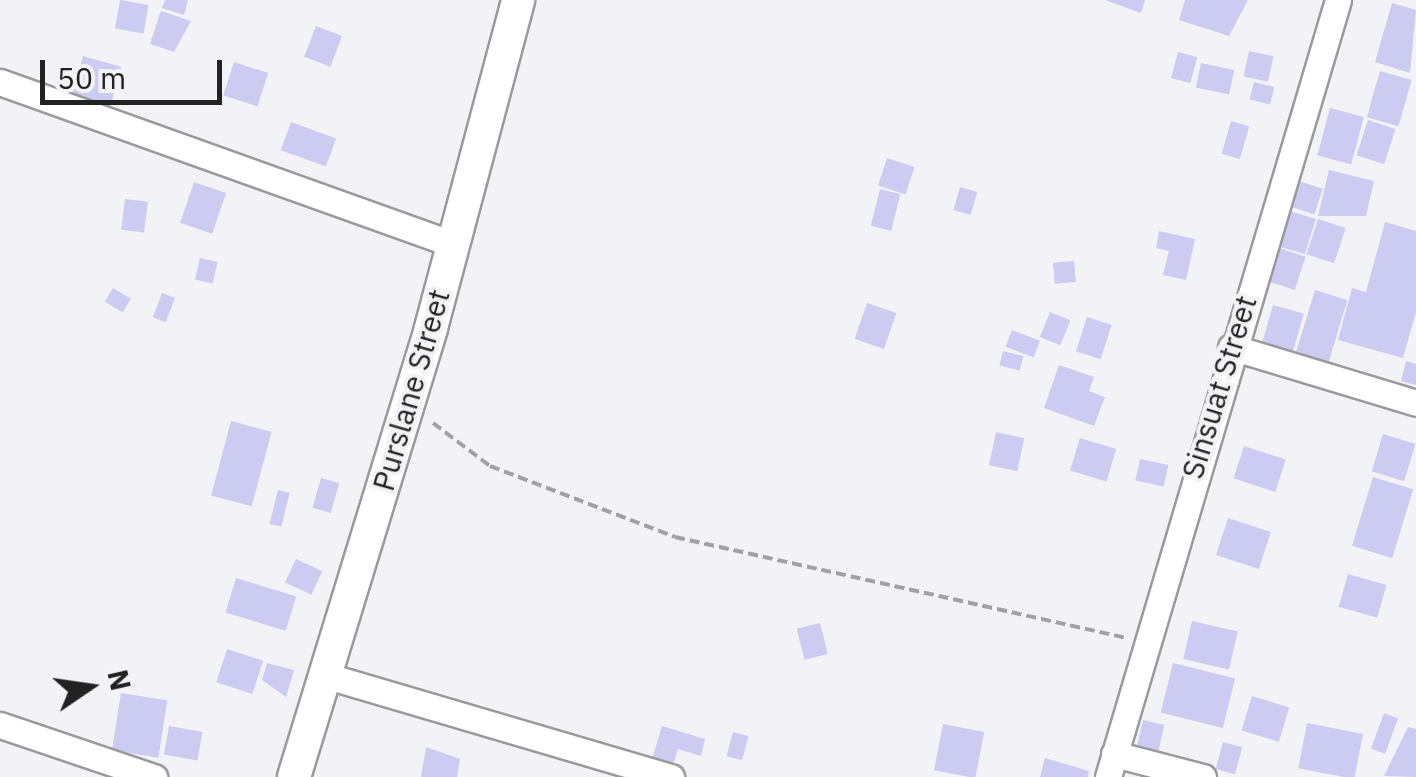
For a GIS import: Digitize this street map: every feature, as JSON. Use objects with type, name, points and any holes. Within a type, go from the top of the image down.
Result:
[{"type":"main road","name":"Purslane Street","points":[[294,777],[406,412],[518,0]]},
{"type":"street","name":"Sinsuat Street","points":[[1111,766],[1230,347],[1338,0]]},
{"type":"street","points":[[0,82],[452,244]]},
{"type":"street","points":[[1230,347],[1416,403]]},
{"type":"street","points":[[324,675],[671,777]]},
{"type":"street","points":[[0,725],[154,777]]},
{"type":"street","points":[[1111,766],[1204,777]]},
{"type":"path","points":[[406,412],[490,466],[675,537],[1144,642]]},
{"type":"building","points":[[120,0],[149,5],[144,34],[115,29]]},
{"type":"building","points":[[165,0],[188,0],[184,15],[162,8]]},
{"type":"building","points":[[1105,0],[1145,0],[1141,13]]},
{"type":"building","points":[[1185,0],[1248,0],[1229,36],[1179,20]]},
{"type":"building","points":[[1392,3],[1416,10],[1410,73],[1375,62]]},
{"type":"building","points":[[161,11],[191,21],[174,52],[150,44]]},
{"type":"building","points":[[316,26],[342,36],[330,67],[304,57]]},
{"type":"building","points":[[1249,51],[1273,56],[1268,82],[1244,76]]},
{"type":"building","points":[[1178,52],[1197,57],[1190,83],[1171,78]]},
{"type":"building","points":[[83,56],[121,67],[108,113],[70,102]]},
{"type":"building","points":[[234,62],[268,73],[257,106],[223,95]]},
{"type":"building","points":[[1201,63],[1234,70],[1229,95],[1196,87]]},
{"type":"building","points":[[1380,71],[1412,80],[1398,126],[1367,117]]},
{"type":"building","points":[[1254,82],[1274,87],[1270,105],[1250,99]]},
{"type":"building","points":[[1330,108],[1364,117],[1351,164],[1317,155]]},
{"type":"building","points":[[1368,120],[1396,129],[1384,164],[1357,155]]},
{"type":"building","points":[[1231,121],[1249,126],[1240,159],[1222,154]]},
{"type":"building","points":[[291,122],[336,138],[326,167],[281,150]]},
{"type":"building","points":[[887,158],[915,167],[906,195],[878,186]]},
{"type":"building","points":[[1329,170],[1374,181],[1366,216],[1318,216]]},
{"type":"building","points":[[1299,181],[1323,189],[1314,214],[1291,207]]},
{"type":"building","points":[[194,182],[226,193],[212,234],[180,223]]},
{"type":"building","points":[[960,187],[977,192],[971,215],[953,210]]},
{"type":"building","points":[[880,189],[900,194],[891,231],[871,226]]},
{"type":"building","points":[[125,199],[148,202],[144,233],[121,230]]},
{"type":"building","points":[[1290,211],[1316,219],[1305,254],[1279,246]]},
{"type":"building","points":[[1318,219],[1346,228],[1334,263],[1307,254]]},
{"type":"building","points":[[1385,222],[1416,231],[1416,312],[1403,358],[1338,340],[1352,288],[1366,292]]},
{"type":"building","points":[[1159,231],[1195,239],[1186,280],[1163,275],[1169,251],[1156,248]]},
{"type":"building","points":[[1279,248],[1306,257],[1295,290],[1268,281]]},
{"type":"building","points":[[200,258],[218,262],[213,283],[195,279]]},
{"type":"building","points":[[1074,261],[1076,282],[1055,284],[1053,263]]},
{"type":"building","points":[[113,288],[131,299],[123,313],[105,302]]},
{"type":"building","points":[[1315,290],[1348,300],[1327,366],[1295,356]]},
{"type":"building","points":[[162,293],[175,298],[166,322],[153,317]]},
{"type":"building","points":[[867,303],[896,313],[884,349],[855,339]]},
{"type":"building","points":[[1273,305],[1304,314],[1289,364],[1259,355]]},
{"type":"building","points":[[1050,312],[1070,320],[1060,345],[1040,337]]},
{"type":"building","points":[[1087,317],[1112,325],[1101,359],[1076,351]]},
{"type":"building","points":[[1012,330],[1040,341],[1034,358],[1006,347]]},
{"type":"building","points":[[1003,351],[1023,356],[1020,371],[999,366]]},
{"type":"building","points":[[1406,361],[1416,364],[1416,385],[1401,381]]},
{"type":"building","points":[[1059,365],[1094,377],[1089,391],[1105,397],[1094,426],[1044,408]]},
{"type":"building","points":[[231,421],[272,432],[252,506],[211,495]]},
{"type":"building","points":[[996,432],[1024,438],[1017,471],[989,465]]},
{"type":"building","points":[[1383,434],[1416,444],[1404,481],[1372,471]]},
{"type":"building","points":[[1080,438],[1116,449],[1106,482],[1070,471]]},
{"type":"building","points":[[1244,446],[1286,460],[1275,492],[1233,478]]},
{"type":"building","points":[[1140,459],[1168,465],[1164,487],[1135,481]]},
{"type":"building","points":[[1373,477],[1413,489],[1392,558],[1352,546]]},
{"type":"building","points":[[321,478],[339,483],[331,513],[312,508]]},
{"type":"building","points":[[278,490],[290,493],[281,527],[270,524]]},
{"type":"building","points":[[1228,518],[1271,532],[1259,569],[1216,555]]},
{"type":"building","points":[[296,559],[322,571],[311,595],[285,583]]},
{"type":"building","points":[[1348,574],[1386,585],[1377,618],[1339,607]]},
{"type":"building","points":[[236,578],[296,596],[286,631],[225,612]]},
{"type":"building","points":[[1192,621],[1238,632],[1229,670],[1183,659]]},
{"type":"building","points":[[820,623],[828,654],[804,660],[797,629]]},
{"type":"building","points":[[227,649],[263,661],[252,694],[216,682]]},
{"type":"building","points":[[267,663],[294,670],[286,697],[262,680]]},
{"type":"building","points":[[1173,663],[1235,678],[1223,728],[1161,712]]},
{"type":"building","points":[[121,693],[167,700],[158,758],[112,750]]},
{"type":"building","points":[[1252,696],[1289,707],[1279,742],[1241,730]]},
{"type":"building","points":[[1384,713],[1398,718],[1385,754],[1371,749]]},
{"type":"building","points":[[1143,720],[1164,725],[1158,751],[1137,746]]},
{"type":"building","points":[[1307,723],[1363,734],[1355,777],[1298,768]]},
{"type":"building","points":[[943,724],[984,732],[975,777],[934,770]]},
{"type":"building","points":[[169,726],[202,732],[197,760],[164,755]]},
{"type":"building","points":[[662,726],[705,739],[701,756],[678,749],[673,765],[652,759]]},
{"type":"building","points":[[1408,727],[1416,729],[1416,777],[1384,776]]},
{"type":"building","points":[[733,732],[748,736],[742,760],[727,756]]},
{"type":"building","points":[[1223,742],[1242,747],[1235,774],[1216,769]]},
{"type":"building","points":[[426,747],[460,759],[457,777],[421,777]]},
{"type":"building","points":[[1045,758],[1089,771],[1088,777],[1040,777]]}]
